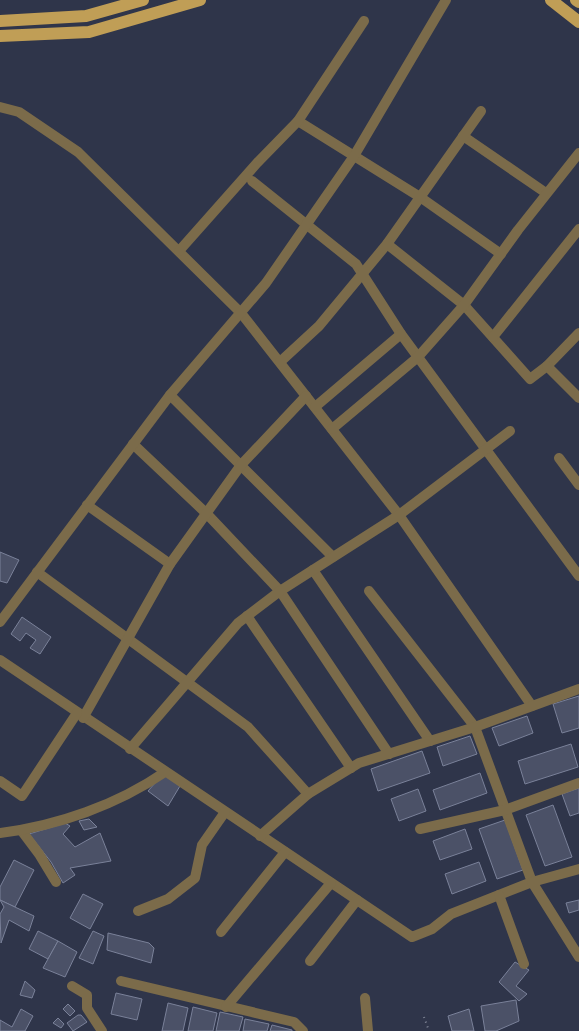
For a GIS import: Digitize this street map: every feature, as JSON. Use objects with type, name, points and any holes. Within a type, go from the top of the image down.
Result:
[{"type":"main road","points":[[0,21],[86,16],[143,0]]},
{"type":"main road","points":[[0,36],[89,32],[200,0]]},
{"type":"main road","points":[[551,0],[579,22]]},
{"type":"street","points":[[0,622],[170,395],[266,283],[354,156],[446,0]]},
{"type":"street","points":[[180,251],[257,163],[298,121],[364,21]]},
{"type":"street","points":[[0,107],[19,112],[78,152],[241,312],[399,515],[532,706]]},
{"type":"street","points":[[280,362],[320,326],[361,273],[387,244],[480,110]]},
{"type":"street","points":[[298,121],[420,197],[501,254]]},
{"type":"street","points":[[463,136],[546,193]]},
{"type":"street","points":[[332,429],[418,357],[464,305],[546,193],[579,153]]},
{"type":"street","points":[[252,181],[356,264],[401,334],[579,576]]},
{"type":"street","points":[[493,338],[579,229]]},
{"type":"street","points":[[387,244],[464,305],[530,379],[547,366],[579,333]]},
{"type":"street","points":[[315,407],[401,334]]},
{"type":"street","points":[[547,366],[579,398]]},
{"type":"street","points":[[170,395],[333,557]]},
{"type":"street","points":[[0,781],[22,796],[80,716],[128,639],[170,564],[242,465],[306,396]]},
{"type":"street","points":[[130,749],[238,623],[280,591],[399,515],[510,431]]},
{"type":"street","points":[[133,444],[206,514],[280,591],[389,754]]},
{"type":"street","points":[[560,458],[579,485]]},
{"type":"street","points":[[87,505],[170,564]]},
{"type":"street","points":[[313,570],[430,741]]},
{"type":"street","points":[[37,572],[248,727],[308,794]]},
{"type":"street","points":[[368,591],[475,726],[532,882],[579,957]]},
{"type":"street","points":[[247,616],[351,768]]},
{"type":"street","points":[[0,660],[80,716],[412,937],[432,929],[451,914],[532,882],[579,869]]},
{"type":"street","points":[[260,836],[308,794],[351,768],[579,689]]},
{"type":"street","points":[[0,833],[33,829],[94,808],[145,786],[165,772]]},
{"type":"street","points":[[420,829],[505,810],[579,783]]},
{"type":"street","points":[[138,911],[168,899],[195,878],[202,846],[225,812]]},
{"type":"street","points":[[21,830],[40,854],[56,882]]},
{"type":"street","points":[[221,932],[285,852]]},
{"type":"street","points":[[226,1007],[331,883]]},
{"type":"street","points":[[498,895],[524,964]]},
{"type":"street","points":[[310,961],[357,900]]},
{"type":"street","points":[[121,981],[294,1022],[303,1031]]},
{"type":"street","points":[[72,986],[87,994],[87,1008],[102,1031]]},
{"type":"street","points":[[365,998],[368,1031]]},
{"type":"path","points":[[424,1017],[429,1031]]},
{"type":"building","points":[[0,552],[19,560],[7,583],[0,581]]},
{"type":"building","points":[[22,617],[51,637],[40,654],[30,648],[36,640],[26,633],[20,641],[11,634]]},
{"type":"building","points":[[579,696],[579,728],[562,733],[553,704]]},
{"type":"building","points":[[527,716],[533,733],[499,746],[492,728]]},
{"type":"building","points":[[470,736],[477,754],[443,766],[437,747]]},
{"type":"building","points":[[571,744],[578,767],[525,784],[518,761]]},
{"type":"building","points":[[422,751],[430,773],[378,791],[371,769]]},
{"type":"building","points":[[480,773],[487,793],[440,810],[433,790]]},
{"type":"building","points":[[163,774],[180,786],[168,806],[148,791]]},
{"type":"building","points":[[579,788],[579,813],[570,816],[562,794]]},
{"type":"building","points":[[418,789],[426,811],[399,821],[391,799]]},
{"type":"building","points":[[553,805],[572,857],[545,866],[526,815]]},
{"type":"building","points":[[89,819],[97,827],[84,830],[79,821]]},
{"type":"building","points":[[505,820],[523,870],[497,879],[479,829]]},
{"type":"building","points":[[65,823],[70,826],[63,834],[75,847],[100,833],[111,861],[70,868],[75,875],[63,883],[51,862],[29,834]]},
{"type":"building","points":[[465,829],[472,849],[440,860],[433,841]]},
{"type":"building","points":[[14,860],[34,870],[15,907],[0,900],[0,887]]},
{"type":"building","points":[[479,862],[486,881],[452,894],[445,874]]},
{"type":"building","points":[[83,894],[103,904],[90,929],[70,918]]},
{"type":"building","points":[[0,900],[34,916],[29,931],[9,920],[1,943],[0,914],[4,907]]},
{"type":"building","points":[[579,900],[579,910],[569,913],[566,903]]},
{"type":"building","points":[[38,931],[58,941],[48,959],[29,949]]},
{"type":"building","points":[[93,931],[104,936],[93,964],[79,958]]},
{"type":"building","points":[[108,933],[149,943],[154,948],[151,963],[107,950]]},
{"type":"building","points":[[58,941],[77,952],[65,977],[43,968]]},
{"type":"building","points":[[515,962],[529,970],[516,986],[527,994],[519,1001],[499,982]]},
{"type":"building","points":[[25,981],[35,990],[32,998],[20,995]]},
{"type":"building","points":[[116,993],[142,999],[137,1020],[111,1014]]},
{"type":"building","points":[[516,1000],[519,1021],[496,1031],[485,1031],[481,1006]]},
{"type":"building","points":[[168,1003],[188,1008],[183,1031],[162,1031]]},
{"type":"building","points":[[68,1004],[75,1011],[70,1016],[63,1009]]},
{"type":"building","points":[[193,1007],[217,1013],[213,1031],[188,1031]]},
{"type":"building","points":[[21,1009],[33,1016],[25,1031],[0,1031],[0,1020],[12,1027]]},
{"type":"building","points":[[469,1009],[474,1031],[452,1031],[448,1016]]},
{"type":"building","points":[[220,1012],[243,1017],[239,1031],[216,1031]]},
{"type":"building","points":[[81,1015],[87,1022],[73,1031],[67,1023]]},
{"type":"building","points":[[58,1018],[64,1024],[61,1028],[53,1023]]},
{"type":"building","points":[[245,1019],[269,1024],[267,1031],[243,1031]]},
{"type":"building","points":[[272,1025],[292,1030],[292,1031],[270,1031]]}]
